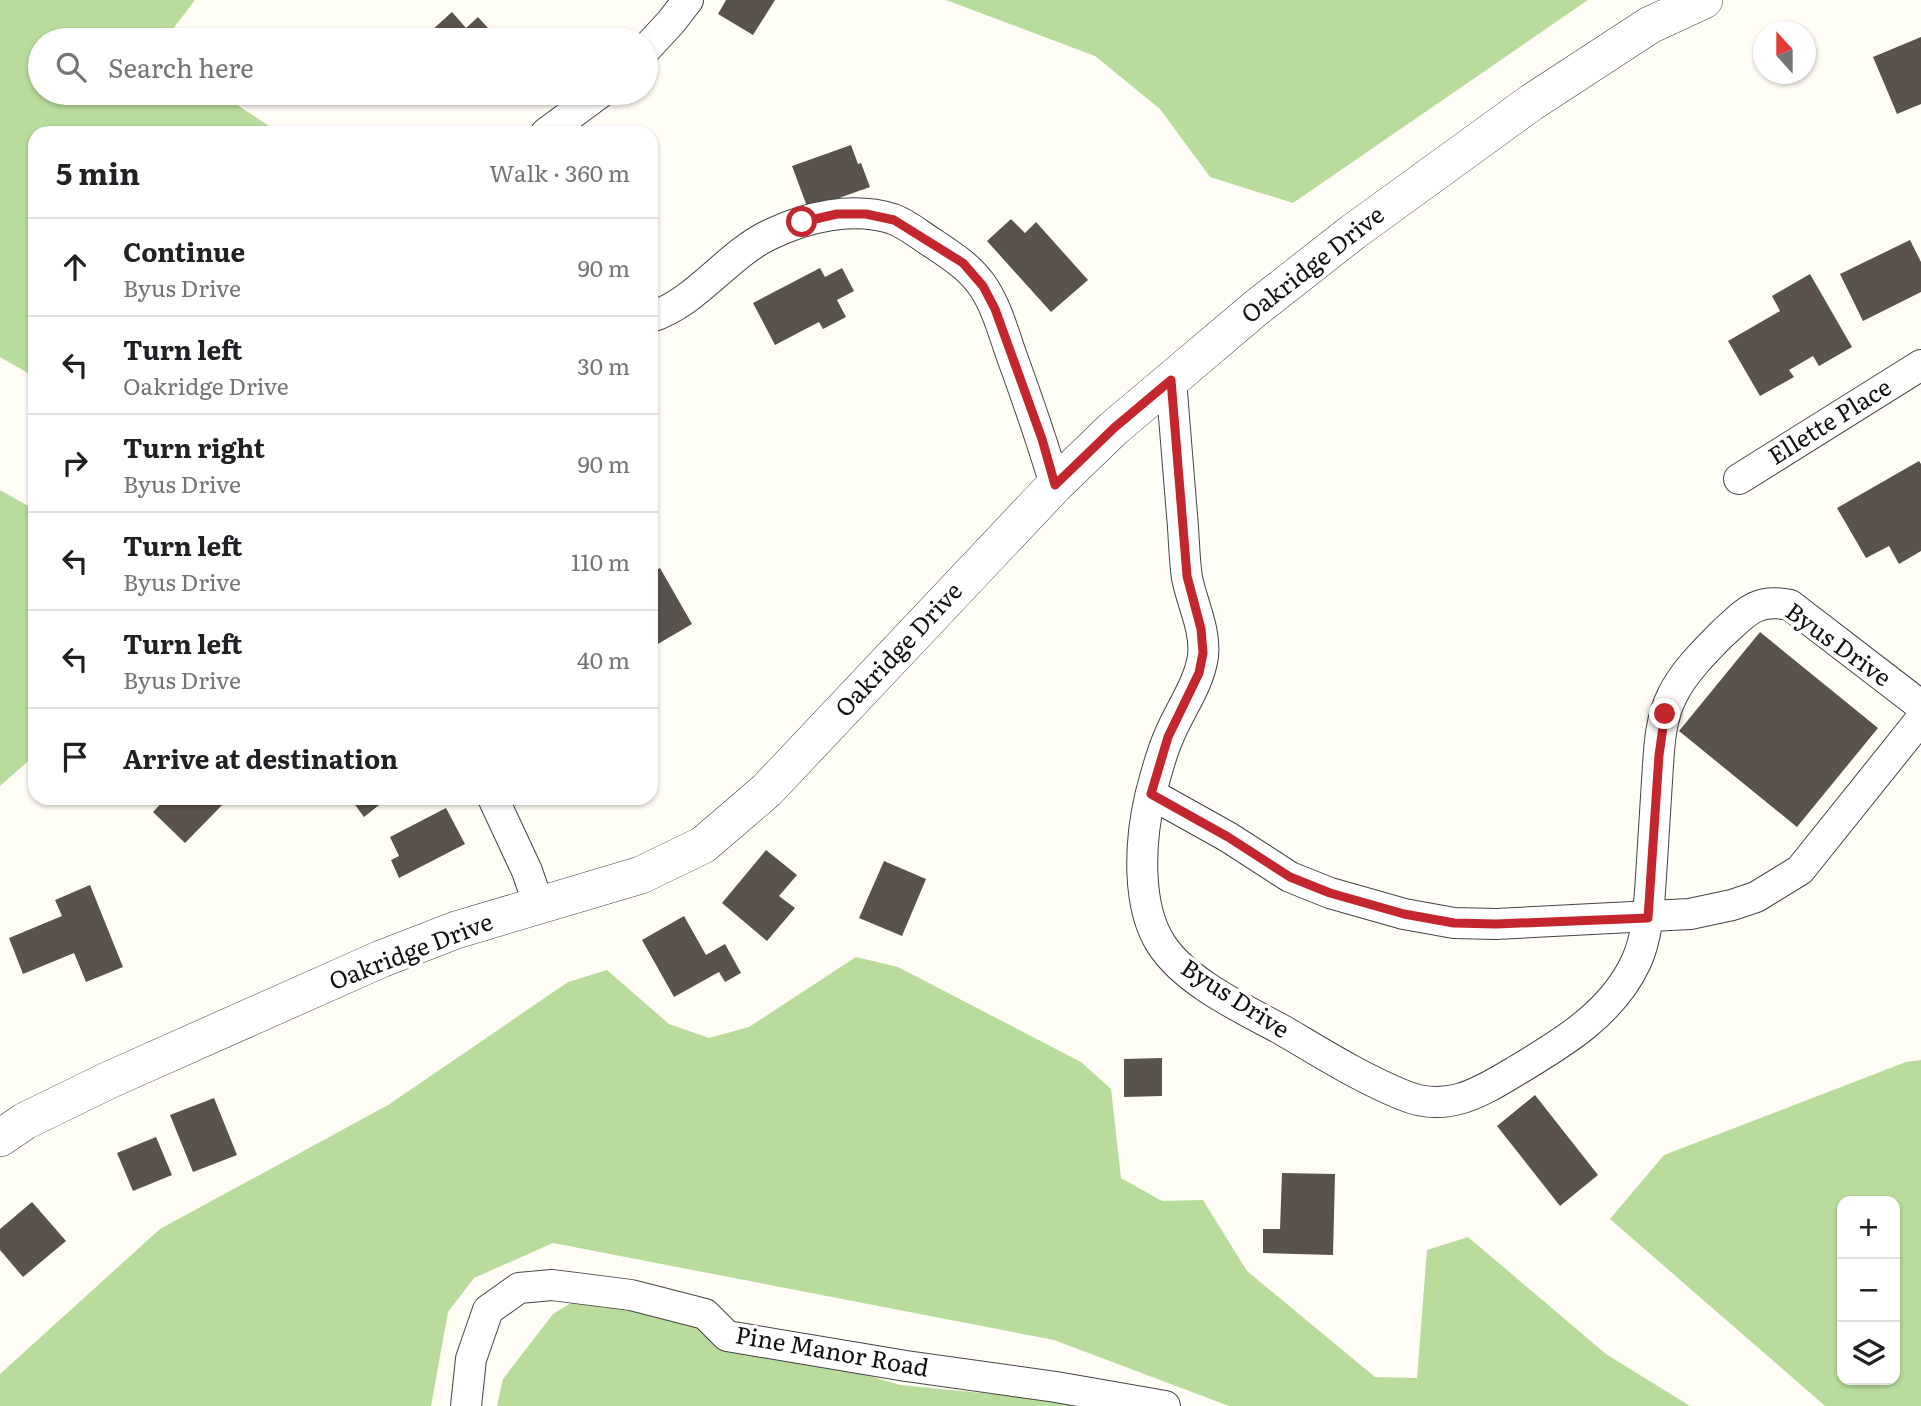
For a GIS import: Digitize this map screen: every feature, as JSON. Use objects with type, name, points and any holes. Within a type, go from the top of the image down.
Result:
[{"type":"street","points":[[658,35],[688,0]]},
{"type":"street","name":"Oakridge Drive","points":[[0,1138],[25,1121],[109,1080],[381,959],[456,930],[641,875],[703,845],[767,790],[1055,485],[1114,428],[1256,308],[1353,232],[1532,102],[1650,25],[1704,0]]},
{"type":"street","points":[[555,126],[584,105]]},
{"type":"street","points":[[658,315],[703,286],[766,236],[802,222],[837,214],[866,214],[894,220],[963,263],[983,286],[995,309],[1020,378],[1055,485]]},
{"type":"street","name":"Ellette Place","points":[[1739,479],[1921,365]]},
{"type":"street","name":"Byus Drive","points":[[1171,380],[1187,576],[1201,629],[1203,653],[1195,682],[1168,737],[1151,794],[1142,859],[1150,918],[1161,944],[1185,971],[1220,995],[1353,1072],[1417,1100],[1454,1100],[1478,1094],[1541,1056],[1589,1022],[1619,993],[1638,959],[1648,918],[1660,744],[1665,714],[1678,684],[1716,641],[1748,611],[1760,604],[1777,602],[1790,605],[1919,704],[1921,712]]},
{"type":"street","points":[[1151,794],[1228,837],[1290,877],[1330,893],[1404,914],[1475,924],[1690,914],[1756,897],[1800,870],[1921,719]]},
{"type":"street","points":[[496,805],[527,871],[539,906]]},
{"type":"street","name":"Pine Manor Road","points":[[466,1406],[471,1359],[488,1310],[519,1288],[552,1285],[631,1295],[705,1314],[727,1336],[1165,1406]]},
{"type":"green space","points":[[0,0],[195,0],[174,28],[28,28],[28,105],[237,105],[269,126],[28,126],[28,373],[0,357]]},
{"type":"green space","points":[[946,0],[1588,0],[1293,203],[1210,177],[1160,109],[1095,56]]},
{"type":"green space","points":[[0,490],[28,506],[28,761],[0,786]]},
{"type":"green space","points":[[856,957],[898,967],[1081,1062],[1111,1089],[1121,1178],[1162,1201],[1203,1200],[1247,1271],[1375,1377],[1417,1378],[1427,1250],[1468,1237],[1606,1354],[1690,1406],[1229,1406],[1054,1340],[553,1243],[474,1278],[448,1312],[431,1406],[0,1406],[0,1374],[160,1229],[388,1105],[568,982],[607,970],[669,1024],[709,1038],[749,1027]]},
{"type":"green space","points":[[1921,1060],[1921,1406],[1825,1406],[1610,1219],[1664,1155],[1906,1062]]},
{"type":"green space","points":[[589,1292],[900,1385],[1116,1406],[497,1406],[503,1379],[553,1314]]},
{"type":"building","points":[[726,0],[775,0],[753,35],[718,14]]},
{"type":"building","points":[[452,12],[466,28],[434,28]]},
{"type":"building","points":[[478,17],[488,28],[466,28]]},
{"type":"building","points":[[1921,37],[1921,104],[1897,114],[1873,57]]},
{"type":"building","points":[[851,145],[870,187],[808,209],[792,166]]},
{"type":"building","points":[[1011,219],[1025,233],[1036,222],[1088,280],[1051,312],[987,241]]},
{"type":"building","points":[[1910,240],[1921,262],[1921,292],[1863,321],[1840,274]]},
{"type":"building","points":[[820,268],[825,277],[842,268],[854,291],[837,300],[846,317],[823,329],[819,322],[775,345],[753,303]]},
{"type":"building","points":[[1810,274],[1852,347],[1819,366],[1813,356],[1789,370],[1794,377],[1760,396],[1728,341],[1780,311],[1772,296]]},
{"type":"building","points":[[1919,461],[1921,551],[1899,564],[1889,546],[1866,558],[1837,508]]},
{"type":"building","points":[[660,568],[692,624],[658,644]]},
{"type":"building","points":[[1760,632],[1878,728],[1797,827],[1679,731]]},
{"type":"building","points":[[160,805],[222,805],[185,843],[153,812]]},
{"type":"building","points":[[355,805],[379,805],[364,817]]},
{"type":"building","points":[[446,808],[465,844],[399,878],[391,860],[399,856],[390,837]]},
{"type":"building","points":[[766,850],[797,875],[779,896],[795,908],[767,941],[722,903]]},
{"type":"building","points":[[884,861],[926,879],[902,936],[859,918]]},
{"type":"building","points":[[90,885],[123,967],[86,982],[74,953],[23,974],[9,938],[62,916],[55,900]]},
{"type":"building","points":[[684,916],[706,955],[725,944],[741,973],[725,982],[719,972],[674,997],[642,940]]},
{"type":"building","points":[[1162,1058],[1162,1096],[1124,1097],[1124,1059]]},
{"type":"building","points":[[1535,1095],[1598,1175],[1560,1206],[1497,1126]]},
{"type":"building","points":[[214,1098],[237,1155],[193,1172],[170,1115]]},
{"type":"building","points":[[156,1137],[172,1175],[133,1191],[117,1153]]},
{"type":"building","points":[[1282,1173],[1335,1174],[1333,1255],[1263,1253],[1263,1229],[1280,1229]]},
{"type":"building","points":[[32,1202],[66,1241],[23,1277],[0,1250],[0,1229]]},
{"type":"route","points":[[802,222],[837,214],[866,214],[894,220],[963,263],[983,286],[995,309],[1042,439],[1055,485],[1114,428],[1171,380],[1187,576],[1201,629],[1203,653],[1199,673],[1168,737],[1151,794],[1228,837],[1290,877],[1330,893],[1404,914],[1454,923],[1648,918],[1659,755],[1665,714]]}]
